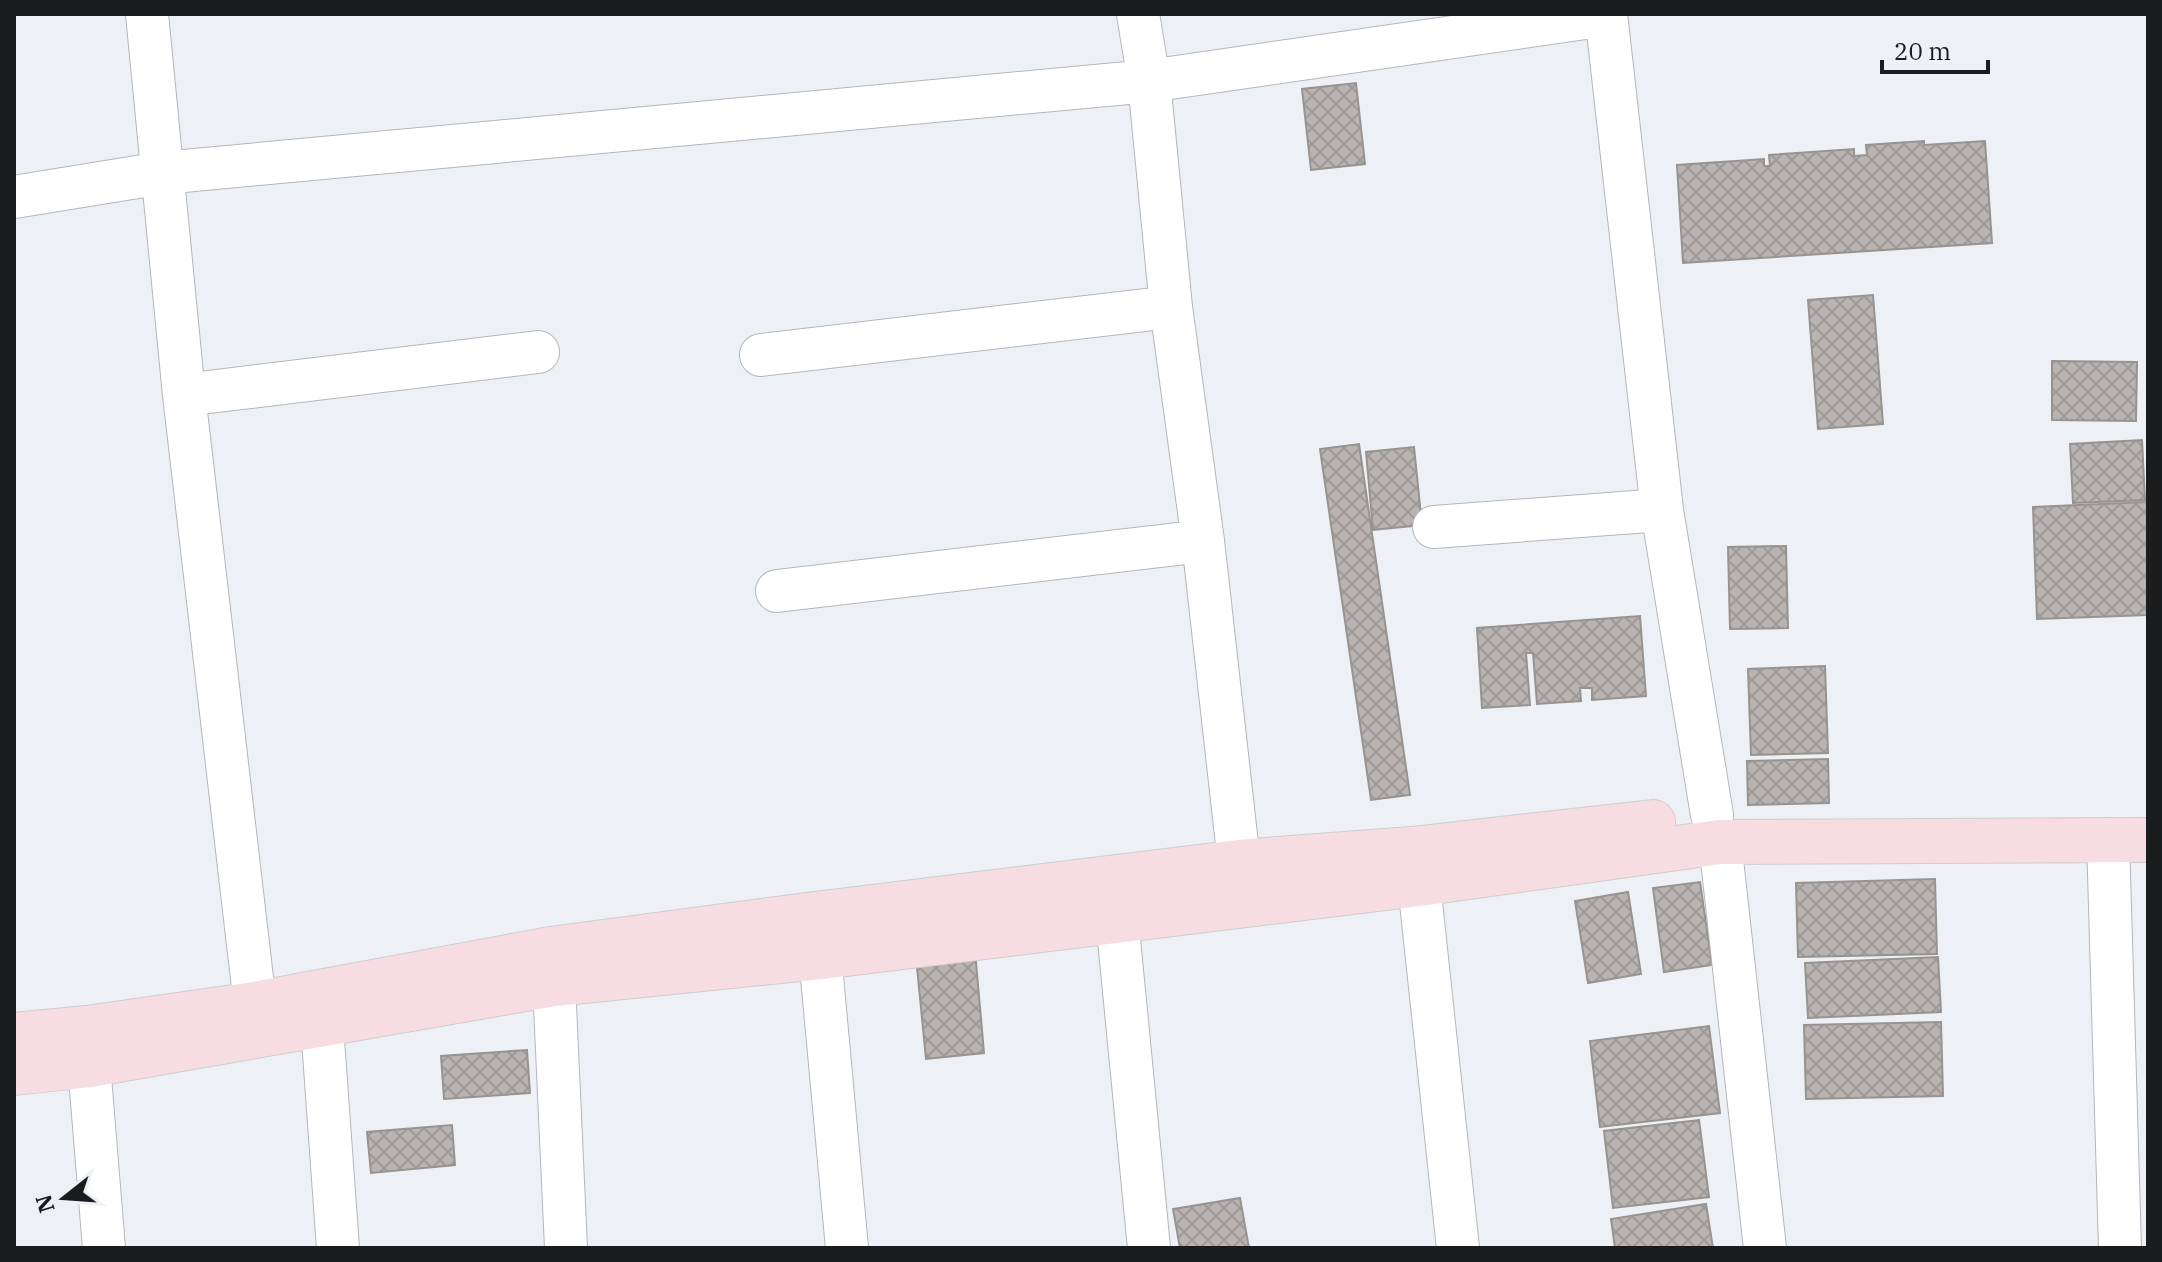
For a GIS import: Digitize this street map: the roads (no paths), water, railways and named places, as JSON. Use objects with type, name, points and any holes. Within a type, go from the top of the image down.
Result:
[{"type":"main road","points":[[14,1035],[255,1004],[551,949],[1239,862],[1716,829],[2148,811]]},
{"type":"main road","points":[[14,1073],[89,1065],[554,984],[820,957],[1419,884],[1716,829],[2128,840]]},
{"type":"street","points":[[147,14],[184,395],[255,1004]]},
{"type":"street","points":[[1138,14],[1149,81],[1171,307],[1203,541],[1239,862]]},
{"type":"street","points":[[14,197],[162,173],[1149,81],[1606,14],[1662,510],[1716,829],[1765,1248]]},
{"type":"street","points":[[761,355],[1171,307]]},
{"type":"street","points":[[184,395],[538,352]]},
{"type":"street","points":[[1434,527],[1662,510]]},
{"type":"street","points":[[777,591],[1203,541]]},
{"type":"street","points":[[2120,1248],[2128,840]]},
{"type":"street","points":[[1419,884],[1458,1248]]},
{"type":"street","points":[[816,914],[847,1248]]},
{"type":"street","points":[[1117,919],[1149,1248]]},
{"type":"street","points":[[554,984],[566,1248]]},
{"type":"street","points":[[322,1026],[338,1248]]},
{"type":"street","points":[[89,1065],[104,1248]]}]
